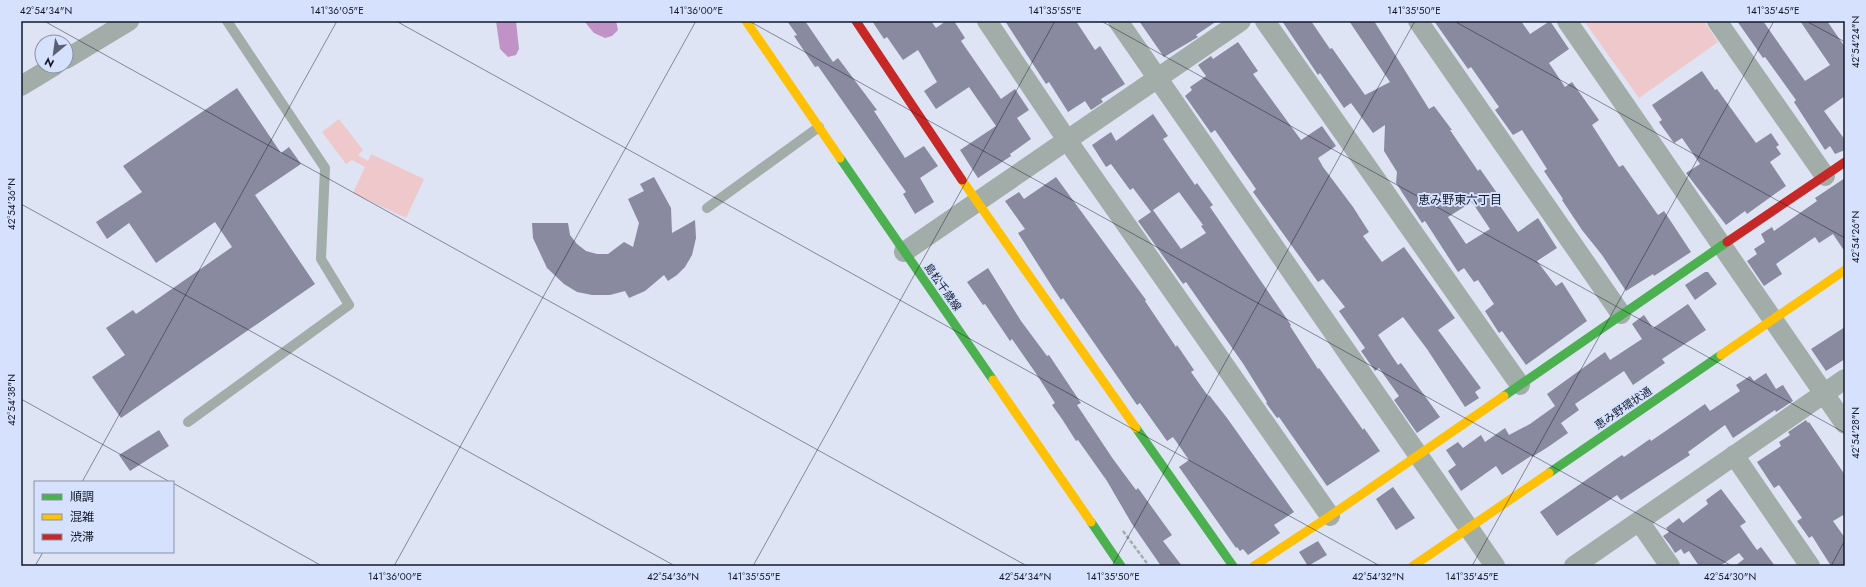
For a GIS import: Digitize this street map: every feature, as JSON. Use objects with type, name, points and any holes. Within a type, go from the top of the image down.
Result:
[{"type":"street","points":[[74,54],[129,21]]},
{"type":"street","name":"島松千歳線","points":[[746,21],[1121,566]]},
{"type":"street","points":[[856,21],[977,202],[1233,566]]},
{"type":"street","points":[[987,21],[1067,140],[1330,516]]},
{"type":"street","points":[[1118,21],[1495,566]]},
{"type":"street","points":[[904,252],[1241,21]]},
{"type":"street","points":[[1265,21],[1520,385]]},
{"type":"street","points":[[1418,21],[1621,314]]},
{"type":"street","points":[[1567,21],[1845,424]]},
{"type":"street","points":[[1717,21],[1825,176]]},
{"type":"street","points":[[21,86],[41,74]]},
{"type":"street","points":[[1254,566],[1330,516],[1621,314],[1722,247],[1845,162]]},
{"type":"street","name":"恵み野環状通","points":[[1413,566],[1845,270]]},
{"type":"street","points":[[1574,566],[1845,379]]},
{"type":"street","points":[[1734,455],[1810,566]]},
{"type":"street","points":[[1639,521],[1670,566]]},
{"type":"lane","points":[[188,422],[349,304],[322,259],[325,168],[227,21]]},
{"type":"lane","points":[[707,208],[820,127]]},
{"type":"shaded area","points":[[496,21],[516,21],[519,49],[516,55],[508,57],[500,49]]},
{"type":"shaded area","points":[[584,21],[616,21],[618,30],[612,36],[605,38],[594,33]]},
{"type":"shaded area","points":[[1584,21],[1704,21],[1718,42],[1639,98]]},
{"type":"shaded area","points":[[339,119],[363,150],[358,155],[368,161],[371,154],[424,179],[406,218],[353,193],[365,167],[352,160],[346,164],[322,132]]},
{"type":"building","points":[[787,21],[805,21],[833,62],[838,58],[877,110],[874,111],[905,158],[924,146],[938,166],[920,178],[934,202],[915,214],[903,194],[906,192],[818,66],[815,67],[794,36],[797,35]]},
{"type":"building","points":[[872,21],[931,21],[936,28],[946,21],[954,21],[965,38],[961,41],[1001,99],[1015,89],[1029,110],[1017,118],[1031,139],[1010,154],[1011,156],[978,178],[960,150],[996,126],[969,87],[936,109],[924,91],[937,82],[918,50],[903,60],[887,37],[884,39]]},
{"type":"building","points":[[1005,21],[1076,21],[1095,50],[1100,46],[1125,84],[1101,99],[1103,102],[1091,110],[1085,101],[1068,112],[1049,82],[1046,84]]},
{"type":"building","points":[[1139,21],[1217,21],[1196,35],[1198,37],[1164,57]]},
{"type":"building","points":[[1282,21],[1311,21],[1365,95],[1390,82],[1349,21],[1374,21],[1429,109],[1434,106],[1452,130],[1450,130],[1478,171],[1480,169],[1502,200],[1498,203],[1518,232],[1538,218],[1557,248],[1537,261],[1556,286],[1562,282],[1587,321],[1526,365],[1502,331],[1499,333],[1485,311],[1494,304],[1478,280],[1474,282],[1464,268],[1458,272],[1425,221],[1422,223],[1396,183],[1397,172],[1384,151],[1385,125],[1373,133],[1351,103],[1344,108],[1320,73],[1318,75]],"holes":[[[1472,202],[1490,229],[1466,244],[1448,217]]]},
{"type":"building","points":[[1434,21],[1521,21],[1530,34],[1550,21],[1569,49],[1549,63],[1565,87],[1572,82],[1599,120],[1592,125],[1619,167],[1623,165],[1658,215],[1664,211],[1691,252],[1654,276],[1653,274],[1626,291],[1562,200],[1563,199],[1544,171],[1547,169],[1522,130],[1513,135],[1495,110],[1499,107],[1471,67],[1468,69]]},
{"type":"building","points":[[1737,21],[1763,21],[1805,81],[1830,65],[1800,21],[1827,21],[1845,47],[1845,96],[1824,111],[1845,140],[1845,150],[1835,154],[1830,146],[1825,150],[1794,102],[1796,100],[1765,57],[1763,58]]},
{"type":"building","points":[[1238,42],[1258,71],[1253,74],[1301,140],[1322,126],[1336,146],[1318,158],[1369,232],[1363,236],[1382,262],[1404,247],[1455,318],[1438,330],[1481,388],[1475,392],[1479,398],[1465,407],[1427,349],[1403,317],[1378,335],[1398,365],[1401,363],[1440,417],[1417,433],[1394,400],[1399,396],[1379,368],[1375,371],[1361,351],[1365,348],[1339,311],[1345,307],[1323,279],[1318,282],[1253,192],[1256,189],[1215,130],[1211,133],[1185,96],[1192,90],[1190,87],[1206,76],[1198,65],[1211,56],[1213,59]]},
{"type":"building","points":[[1702,71],[1715,90],[1717,89],[1756,143],[1771,133],[1779,145],[1776,147],[1781,154],[1770,162],[1786,186],[1747,214],[1745,211],[1726,225],[1686,173],[1700,164],[1682,138],[1674,143],[1659,122],[1662,120],[1652,105]]},
{"type":"building","points":[[237,88],[281,153],[289,147],[301,164],[255,195],[315,284],[121,418],[92,377],[125,355],[106,328],[133,310],[136,314],[232,247],[215,222],[156,263],[129,223],[107,239],[96,222],[142,192],[123,166]]},
{"type":"building","points":[[1153,114],[1168,136],[1163,139],[1195,185],[1197,183],[1213,205],[1210,207],[1291,325],[1290,326],[1318,369],[1319,368],[1363,430],[1364,428],[1380,451],[1327,486],[1279,417],[1277,418],[1266,403],[1267,402],[1244,365],[1186,282],[1183,284],[1138,221],[1151,212],[1133,188],[1130,190],[1111,164],[1106,167],[1092,145],[1111,132],[1116,141]],"holes":[[[1179,192],[1203,225],[1201,226],[1206,233],[1181,249],[1153,210]]]},
{"type":"building","points":[[654,177],[671,208],[672,233],[695,220],[696,238],[692,255],[685,267],[677,275],[668,281],[664,275],[645,291],[629,298],[625,291],[610,295],[592,295],[577,292],[564,284],[547,268],[533,238],[532,223],[568,223],[570,235],[577,244],[586,251],[597,254],[608,254],[624,242],[633,247],[639,223],[628,199],[644,191],[640,184]]},
{"type":"building","points":[[1056,177],[1146,300],[1145,301],[1176,347],[1177,345],[1194,370],[1191,372],[1208,396],[1209,395],[1227,418],[1294,512],[1274,525],[1280,533],[1248,555],[1243,549],[1240,551],[1237,547],[1236,548],[1179,467],[1189,460],[1173,437],[1167,441],[1140,403],[1137,405],[1063,298],[1061,300],[1018,233],[1025,229],[1005,201],[1019,192],[1024,199]]},
{"type":"building","points":[[1845,178],[1845,252],[1833,234],[1819,243],[1815,237],[1776,264],[1782,274],[1764,286],[1747,261],[1757,254],[1754,249],[1765,242],[1761,234],[1772,227],[1774,231],[1817,201],[1815,198]]},
{"type":"building","points":[[988,268],[1021,321],[1047,356],[1049,355],[1081,403],[1077,405],[1113,459],[1136,490],[1138,488],[1172,535],[1163,541],[1182,566],[1161,566],[1132,524],[1107,481],[1078,440],[1076,441],[1052,405],[1055,403],[1035,372],[1012,339],[1010,341],[985,304],[983,305],[967,282]]},
{"type":"building","points":[[1705,272],[1708,272],[1717,284],[1695,300],[1685,285]]},
{"type":"building","points":[[1688,304],[1706,330],[1662,359],[1665,363],[1633,385],[1624,371],[1575,404],[1579,410],[1561,423],[1568,433],[1548,447],[1502,475],[1496,466],[1461,491],[1448,471],[1456,465],[1446,450],[1458,442],[1463,448],[1481,435],[1485,442],[1505,428],[1509,435],[1530,424],[1555,406],[1547,394],[1605,352],[1610,360],[1642,339],[1632,324],[1644,315],[1653,328]]},
{"type":"building","points":[[1845,327],[1845,359],[1826,371],[1811,349]]},
{"type":"building","points":[[1766,373],[1776,389],[1783,385],[1793,401],[1776,412],[1775,410],[1733,438],[1725,425],[1688,452],[1690,455],[1621,500],[1617,495],[1557,536],[1540,512],[1622,455],[1624,457],[1650,439],[1651,441],[1705,404],[1710,411],[1740,391],[1736,385],[1750,376],[1754,381]]},
{"type":"building","points":[[1806,420],[1808,423],[1809,422],[1845,475],[1845,514],[1833,521],[1845,538],[1845,566],[1831,566],[1812,536],[1809,538],[1797,521],[1802,518],[1779,485],[1774,488],[1757,462],[1781,446],[1779,442],[1790,435],[1788,432]]},
{"type":"building","points":[[159,430],[169,446],[130,471],[119,455]]},
{"type":"building","points":[[1393,487],[1415,518],[1396,530],[1376,499]]},
{"type":"building","points":[[1721,489],[1746,522],[1740,526],[1757,550],[1761,547],[1775,566],[1735,566],[1744,559],[1739,553],[1720,566],[1699,566],[1689,551],[1684,554],[1681,549],[1675,553],[1663,536],[1669,532],[1666,528],[1679,518],[1683,523],[1708,504],[1706,500]]},
{"type":"building","points":[[1318,541],[1327,555],[1308,566],[1299,552]]},
{"type":"traffic: fast","points":[[840,158],[993,380]]},
{"type":"traffic: fast","points":[[1504,396],[1727,242]]},
{"type":"traffic: fast","points":[[1549,473],[1721,355]]},
{"type":"traffic: fast","points":[[1136,428],[1233,566]]},
{"type":"traffic: fast","points":[[1091,522],[1121,566]]},
{"type":"traffic: slow","points":[[746,21],[840,158]]},
{"type":"traffic: slow","points":[[962,180],[1136,428]]},
{"type":"traffic: slow","points":[[1721,355],[1845,270]]},
{"type":"traffic: slow","points":[[993,380],[1091,522]]},
{"type":"traffic: slow","points":[[1254,566],[1330,516],[1504,396]]},
{"type":"traffic: slow","points":[[1413,566],[1549,473]]},
{"type":"traffic: jam","points":[[856,21],[962,180]]},
{"type":"traffic: jam","points":[[1727,242],[1845,162]]},
{"type":"district","name":"恵み野東六丁目","points":[[1460,200]]}]
